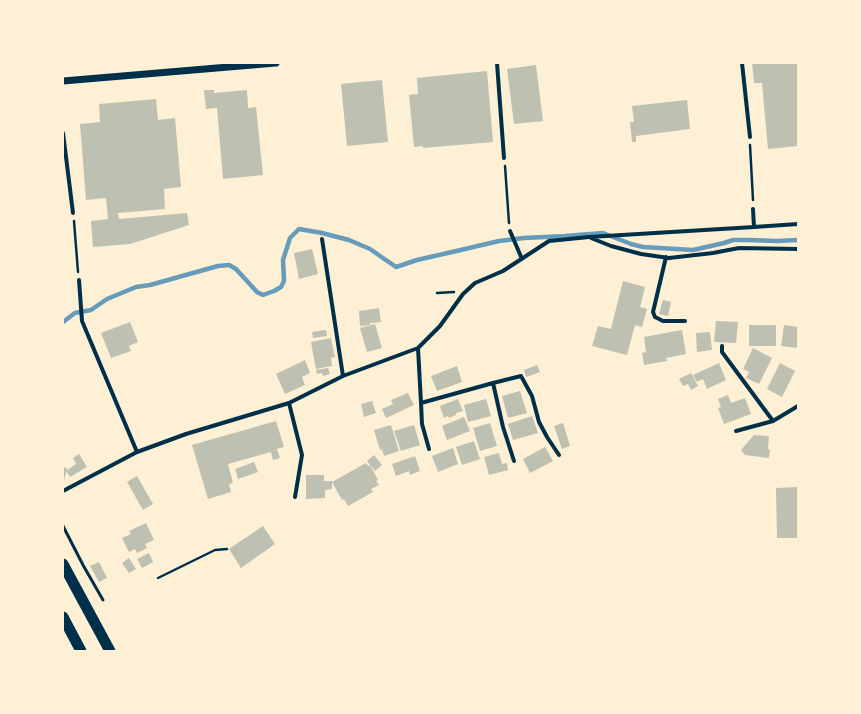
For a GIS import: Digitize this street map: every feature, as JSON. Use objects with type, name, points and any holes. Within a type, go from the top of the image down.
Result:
[{"type":"highway","points":[[63,564],[110,651]]},
{"type":"highway","points":[[63,617],[79,649]]},
{"type":"street","points":[[63,81],[276,63]]},
{"type":"street","points":[[497,63],[504,158]]},
{"type":"street","points":[[742,63],[750,137]]},
{"type":"street","points":[[63,133],[73,213]]},
{"type":"street","points":[[753,209],[754,228]]},
{"type":"street","points":[[63,491],[137,452],[186,434],[289,403],[342,376],[418,348],[440,326],[463,294],[475,283],[503,271],[549,241],[589,237],[754,228],[798,224]]},
{"type":"street","points":[[510,231],[522,259]]},
{"type":"street","points":[[589,237],[611,246],[641,254],[666,257],[713,253],[739,248],[798,249]]},
{"type":"street","points":[[322,239],[342,376]]},
{"type":"street","points":[[666,257],[653,312],[655,317],[663,321],[685,322]]},
{"type":"street","points":[[79,280],[82,320],[137,452]]},
{"type":"street","points":[[722,346],[722,352],[773,421]]},
{"type":"street","points":[[418,348],[422,424],[429,449]]},
{"type":"street","points":[[421,403],[521,376],[532,396],[539,422],[559,455]]},
{"type":"street","points":[[493,383],[503,427],[514,461]]},
{"type":"street","points":[[289,403],[302,455],[294,497]]},
{"type":"street","points":[[736,430],[773,421],[798,406]]},
{"type":"lane","points":[[63,526],[103,600]]},
{"type":"path","points":[[750,137],[753,209]]},
{"type":"path","points":[[504,158],[510,231]]},
{"type":"path","points":[[73,213],[79,280]]},
{"type":"path","points":[[158,578],[215,550],[227,549]]},
{"type":"building","points":[[752,63],[798,63],[798,146],[768,149],[762,83],[754,83]]},
{"type":"building","points":[[536,65],[543,121],[514,124],[507,69]]},
{"type":"building","points":[[487,71],[493,142],[423,148],[423,146],[414,147],[409,95],[418,94],[417,78]]},
{"type":"building","points":[[382,80],[388,142],[347,146],[341,84]]},
{"type":"building","points":[[204,90],[214,90],[214,93],[247,90],[248,108],[256,107],[263,175],[223,179],[217,108],[206,109]]},
{"type":"building","points":[[156,99],[158,120],[175,118],[181,187],[164,189],[165,209],[118,213],[119,219],[187,213],[189,225],[130,244],[93,247],[91,221],[108,219],[106,198],[86,200],[80,124],[100,122],[99,104]]},
{"type":"building","points":[[687,100],[690,129],[636,136],[636,142],[632,142],[630,122],[634,122],[632,106]]},
{"type":"building","points":[[312,249],[318,274],[299,279],[294,253]]},
{"type":"building","points":[[623,281],[645,287],[640,307],[647,309],[642,327],[635,325],[627,355],[592,346],[598,326],[611,329]]},
{"type":"building","points":[[663,300],[671,302],[668,316],[659,314]]},
{"type":"building","points":[[379,308],[381,322],[360,326],[359,311]]},
{"type":"building","points":[[716,321],[738,322],[736,343],[714,342]]},
{"type":"building","points":[[130,322],[138,342],[129,346],[131,351],[111,358],[101,333]]},
{"type":"building","points":[[375,324],[382,348],[367,352],[360,328]]},
{"type":"building","points":[[749,325],[776,325],[776,346],[749,346]]},
{"type":"building","points":[[784,325],[798,327],[798,348],[781,346]]},
{"type":"building","points":[[326,330],[327,336],[313,338],[312,332]]},
{"type":"building","points":[[682,330],[686,354],[666,358],[667,361],[644,365],[642,353],[646,352],[644,337]]},
{"type":"building","points":[[710,332],[712,350],[697,352],[696,333]]},
{"type":"building","points":[[331,338],[335,357],[331,358],[332,366],[316,369],[311,342]]},
{"type":"building","points":[[753,348],[772,358],[759,384],[746,378],[749,372],[743,369]]},
{"type":"building","points":[[305,360],[310,373],[302,377],[305,385],[285,394],[276,374]]},
{"type":"building","points":[[719,363],[726,380],[707,389],[703,379],[697,382],[693,375]]},
{"type":"building","points":[[780,363],[795,371],[782,397],[767,389]]},
{"type":"building","points":[[537,365],[540,372],[526,377],[524,370]]},
{"type":"building","points":[[457,366],[462,382],[437,391],[431,376]]},
{"type":"building","points":[[328,368],[330,374],[323,376],[322,373],[317,374],[316,370]]},
{"type":"building","points":[[691,373],[698,386],[691,390],[688,384],[683,386],[679,379]]},
{"type":"building","points":[[520,391],[527,413],[508,418],[502,396]]},
{"type":"building","points":[[408,393],[414,405],[386,418],[382,409],[393,404],[391,400]]},
{"type":"building","points":[[728,395],[731,403],[745,398],[751,414],[724,424],[718,408],[721,407],[718,399]]},
{"type":"building","points":[[458,399],[463,411],[456,413],[456,415],[449,418],[448,416],[444,418],[440,406]]},
{"type":"building","points":[[486,399],[491,416],[468,422],[464,405]]},
{"type":"building","points":[[372,401],[376,413],[364,417],[361,404]]},
{"type":"building","points":[[532,416],[538,433],[513,440],[508,424]]},
{"type":"building","points":[[464,417],[470,431],[447,440],[442,426]]},
{"type":"building","points":[[276,421],[284,447],[277,449],[280,458],[273,460],[271,452],[228,464],[233,483],[229,484],[231,492],[208,499],[192,445]]},
{"type":"building","points":[[490,423],[497,446],[480,451],[473,428]]},
{"type":"building","points":[[563,423],[570,446],[562,449],[554,426]]},
{"type":"building","points":[[391,425],[399,451],[384,456],[382,449],[380,450],[374,430]]},
{"type":"building","points":[[414,425],[420,445],[401,451],[394,431]]},
{"type":"building","points":[[754,435],[769,436],[769,458],[745,455],[741,450]]},
{"type":"building","points":[[474,441],[480,459],[462,465],[456,447]]},
{"type":"building","points":[[545,447],[553,461],[530,473],[523,459]]},
{"type":"building","points":[[453,448],[458,464],[438,472],[432,456]]},
{"type":"building","points":[[499,453],[502,464],[507,463],[508,470],[489,475],[484,457]]},
{"type":"building","points":[[79,454],[87,467],[70,477],[66,471],[76,464],[73,458]]},
{"type":"building","points":[[374,455],[382,465],[375,471],[367,461]]},
{"type":"building","points":[[415,456],[420,471],[410,475],[409,471],[396,476],[392,464]]},
{"type":"building","points":[[254,462],[258,472],[238,479],[235,469]]},
{"type":"building","points":[[366,463],[368,466],[370,465],[379,485],[371,489],[373,492],[348,506],[344,499],[342,500],[332,482]]},
{"type":"building","points":[[63,467],[67,468],[64,481],[63,480]]},
{"type":"building","points":[[306,475],[324,475],[324,481],[332,481],[332,489],[325,490],[325,498],[306,499]]},
{"type":"building","points":[[137,476],[153,504],[143,510],[127,482]]},
{"type":"building","points":[[798,487],[798,538],[777,538],[776,488]]},
{"type":"building","points":[[146,523],[154,540],[145,544],[147,548],[137,553],[135,549],[129,552],[122,538],[131,534],[129,531]]},
{"type":"building","points":[[263,526],[275,544],[241,568],[229,549]]},
{"type":"building","points":[[149,553],[153,562],[142,568],[137,559]]},
{"type":"building","points":[[129,558],[136,569],[129,573],[122,563]]},
{"type":"building","points":[[99,562],[107,578],[99,582],[90,566]]},
{"type":"waterway","points":[[63,322],[75,313],[91,310],[107,299],[136,287],[150,285],[218,266],[229,265],[236,269],[257,292],[263,295],[274,291],[281,287],[284,281],[283,260],[290,238],[299,229],[349,240],[370,249],[396,267],[417,260],[499,241],[524,238],[603,233],[643,247],[693,250],[733,240],[798,240]]}]
